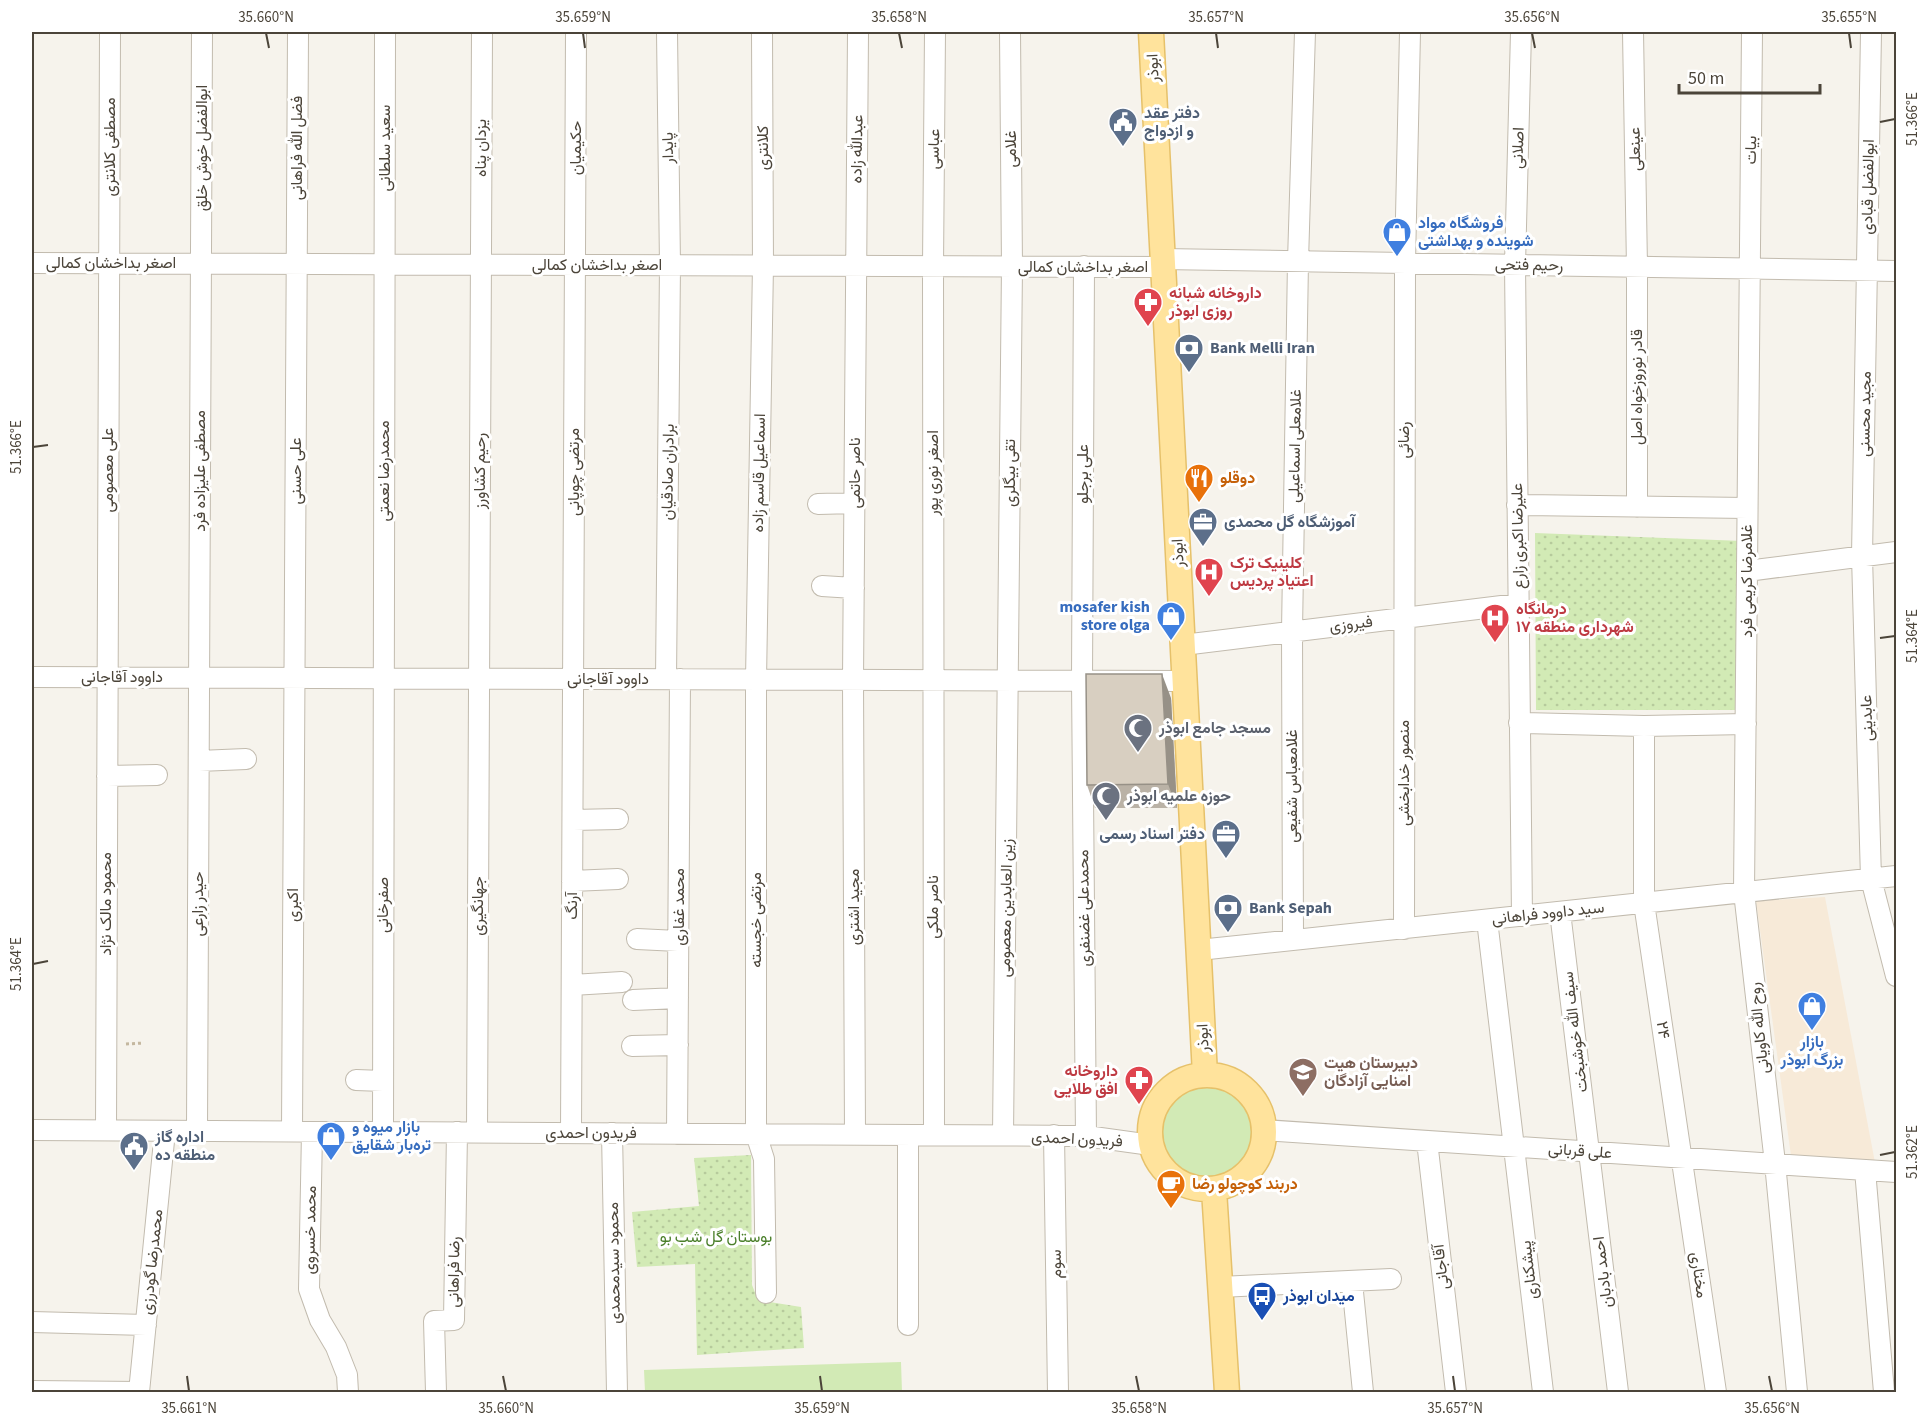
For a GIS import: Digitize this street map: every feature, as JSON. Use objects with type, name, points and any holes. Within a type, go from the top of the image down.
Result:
[{"type":"main road","name":"ابوذر","points":[[1151,32],[1205,1075]]},
{"type":"main road","points":[[1205,1075],[1223,1077],[1239,1085],[1252,1097],[1261,1113],[1264,1130],[1255,1163],[1245,1176],[1230,1185],[1214,1190],[1197,1189],[1181,1184],[1167,1174],[1157,1161],[1151,1145],[1150,1128],[1153,1112],[1162,1097],[1174,1085],[1189,1078],[1205,1075]]},
{"type":"main road","points":[[1214,1190],[1227,1392]]},
{"type":"street","name":"مصطفی کلانتری","points":[[109,263],[111,32]]},
{"type":"street","name":"ابوالفضل خوش خلق","points":[[201,264],[202,32]]},
{"type":"street","name":"فضل الله فراهانی","points":[[297,264],[298,32]]},
{"type":"street","name":"سعید سلطانی","points":[[385,32],[385,264]]},
{"type":"street","name":"یزدان پناه","points":[[481,264],[482,32]]},
{"type":"street","name":"حکیمیان","points":[[575,265],[576,32]]},
{"type":"street","name":"پایدار","points":[[667,32],[670,265]]},
{"type":"street","name":"کلانتری","points":[[762,32],[763,265]]},
{"type":"street","name":"عبدالله زاده","points":[[855,266],[858,32]]},
{"type":"street","name":"عباسی","points":[[933,266],[935,32]]},
{"type":"street","name":"غلامی","points":[[1010,32],[1012,266]]},
{"type":"street","name":"غلامعلی اسماعیلی","points":[[1292,631],[1298,261],[1305,32]]},
{"type":"street","name":"رضائی","points":[[1403,618],[1405,263],[1410,32]]},
{"type":"street","name":"اصلانی","points":[[1515,265],[1521,32]]},
{"type":"street","name":"عینعلی","points":[[1632,32],[1637,267]]},
{"type":"street","name":"بیات","points":[[1750,269],[1752,32]]},
{"type":"street","name":"ابوالفضل قبادی","points":[[1867,271],[1871,32]]},
{"type":"street","name":"رحیم فتحی","points":[[1163,263],[1298,261],[1896,271]]},
{"type":"street","name":"اصغر بداخشان کمالی","points":[[32,263],[855,266],[1084,266],[1163,263]]},
{"type":"street","name":"علی معصومی","points":[[108,677],[109,263]]},
{"type":"street","name":"مصطفی علیزاده فرد","points":[[199,677],[201,264]]},
{"type":"street","name":"علی حسنی","points":[[294,678],[297,264]]},
{"type":"street","name":"محمدرضا نعمتی","points":[[384,678],[385,264]]},
{"type":"street","name":"رحیم کشاورز","points":[[479,678],[481,264]]},
{"type":"street","name":"مرتضی چوپانی","points":[[573,679],[575,265]]},
{"type":"street","name":"برادران صادقیان","points":[[670,265],[673,679]]},
{"type":"street","name":"اسماعیل قاسم زاده","points":[[756,680],[763,265]]},
{"type":"street","name":"علیرضا اکبری زارع","points":[[1515,265],[1522,916]]},
{"type":"street","name":"ناصر حاتمی","points":[[854,680],[855,266]]},
{"type":"street","name":"اصغر نوری پور","points":[[933,266],[933,680]]},
{"type":"street","name":"تقی بیگلری","points":[[1008,680],[1012,266]]},
{"type":"street","name":"علی برجلو","points":[[1082,681],[1084,266]]},
{"type":"street","name":"قادر نوروزخواه اصل","points":[[1637,267],[1637,507]]},
{"type":"street","name":"غلامرضا کریمی فرد","points":[[1744,892],[1750,269]]},
{"type":"street","name":"مجید محسنی","points":[[1862,556],[1867,271]]},
{"type":"street","points":[[818,504],[855,503]]},
{"type":"street","points":[[1517,505],[1747,508]]},
{"type":"street","points":[[1747,572],[1896,552]]},
{"type":"street","name":"عابدینی","points":[[1862,556],[1871,879],[1896,976]]},
{"type":"street","points":[[822,586],[854,588]]},
{"type":"street","name":"فیروزی","points":[[1183,645],[1518,604]]},
{"type":"street","name":"منصور خدابخشی","points":[[1403,618],[1404,929]]},
{"type":"street","name":"غلامعباس شفیعی","points":[[1292,631],[1293,940]]},
{"type":"street","name":"داوود آقاجانی","points":[[32,677],[1185,681]]},
{"type":"street","name":"محمود مالک نژاد","points":[[106,1131],[108,677]]},
{"type":"street","name":"حیدر زارعی","points":[[197,1131],[199,677]]},
{"type":"street","name":"اکبری","points":[[294,678],[302,1132]]},
{"type":"street","name":"صفرخانی","points":[[383,1132],[384,678]]},
{"type":"street","name":"جهانگیری","points":[[477,1132],[479,678]]},
{"type":"street","name":"آرنگ","points":[[571,1133],[573,679]]},
{"type":"street","name":"محمد غفاری","points":[[673,679],[678,941],[677,1134]]},
{"type":"street","name":"مرتضی خجسته","points":[[756,680],[756,1134],[764,1159],[766,1293]]},
{"type":"street","name":"مجید اشتری","points":[[854,680],[855,1134]]},
{"type":"street","name":"ناصر ملکی","points":[[933,680],[934,1135]]},
{"type":"street","name":"زین العابدین معصومی","points":[[1003,1135],[1008,680]]},
{"type":"street","name":"محمدعلی غضنفری","points":[[1082,681],[1086,1136]]},
{"type":"street","points":[[1519,723],[1644,726],[1746,724]]},
{"type":"street","name":"۲۴","points":[[1644,726],[1644,903],[1682,1158]]},
{"type":"street","points":[[199,761],[246,759]]},
{"type":"street","points":[[107,776],[157,775]]},
{"type":"street","points":[[573,820],[618,819]]},
{"type":"street","name":"سید داوود فراهانی","points":[[1199,950],[1896,876]]},
{"type":"street","points":[[572,881],[618,879]]},
{"type":"street","name":"روح الله کاویانی","points":[[1744,892],[1775,1163],[1797,1392]]},
{"type":"street","name":"سیف الله خوشبخت","points":[[1560,912],[1589,1152]]},
{"type":"street","name":"پیشکناری","points":[[1487,920],[1543,1392]]},
{"type":"street","points":[[636,939],[678,941]]},
{"type":"street","points":[[572,985],[622,982]]},
{"type":"street","points":[[633,1000],[678,998]]},
{"type":"street","points":[[632,1046],[678,1045]]},
{"type":"street","points":[[356,1080],[383,1081]]},
{"type":"street","name":"فریدون احمدی","points":[[32,1130],[1054,1135],[1086,1136],[1151,1145]]},
{"type":"street","name":"علی قربانی","points":[[1264,1130],[1896,1172]]},
{"type":"street","name":"محمدرضا گودرزی","points":[[139,1392],[165,1131]]},
{"type":"street","name":"محمد خسروی","points":[[302,1132],[309,1289],[320,1320],[336,1347],[348,1375],[348,1392]]},
{"type":"street","name":"رضا فراهانی","points":[[436,1392],[435,1321],[454,1320],[457,1132]]},
{"type":"street","name":"محمود سیدمحمدی","points":[[612,1133],[617,1392]]},
{"type":"street","points":[[908,1135],[908,1325]]},
{"type":"street","name":"سوم","points":[[1054,1135],[1058,1392]]},
{"type":"street","name":"آقاجانی","points":[[1427,1141],[1456,1392]]},
{"type":"street","name":"احمد بادبان","points":[[1589,1152],[1618,1392]]},
{"type":"street","name":"مختاری","points":[[1682,1158],[1716,1392]]},
{"type":"street","points":[[1865,1170],[1884,1392]]},
{"type":"street","points":[[1220,1287],[1391,1279]]},
{"type":"street","points":[[1352,1282],[1363,1392]]},
{"type":"street","points":[[32,1322],[146,1325]]},
{"type":"street","points":[[32,1391],[139,1392]]},
{"type":"shaded area","name":"بازار بزرگ ابوذر","points":[[1825,897],[1876,1168],[1792,1163],[1756,901]]},
{"type":"green space","points":[[1535,533],[1743,541],[1742,710],[1536,710]]},
{"type":"green space","points":[[1206,1083],[1225,1086],[1242,1097],[1253,1114],[1256,1133],[1253,1152],[1242,1169],[1225,1180],[1206,1183],[1187,1180],[1170,1169],[1159,1152],[1156,1133],[1159,1114],[1170,1097],[1187,1086]]},
{"type":"green space","name":"بوستان گل شب بو","points":[[751,1155],[752,1285],[758,1300],[801,1307],[804,1348],[697,1355],[695,1264],[637,1267],[632,1212],[699,1206],[694,1158]]},
{"type":"green space","points":[[901,1362],[902,1392],[645,1392],[644,1370]]},
{"type":"building","name":"مسجد جامع ابوذر","points":[[1086,674],[1162,674],[1168,784],[1087,785]]},
{"type":"place","name":"دفتر عقد و ازدواج","points":[[1123,148]]},
{"type":"place","name":"فروشگاه مواد شوینده و بهداشتی","points":[[1397,258]]},
{"type":"place","name":"داروخانه شبانه روزی ابوذر","points":[[1148,328]]},
{"type":"place","name":"Bank Melli Iran","points":[[1189,374]]},
{"type":"place","name":"دوقلو","points":[[1199,504]]},
{"type":"place","name":"آموزشگاه گل محمدی","points":[[1203,548]]},
{"type":"place","name":"کلینیک ترک اعتیاد پردیس","points":[[1209,598]]},
{"type":"place","name":"mosafer kish store olga","points":[[1171,642]]},
{"type":"place","name":"درمانگاه شهرداری منطقه ۱۷","points":[[1495,644]]},
{"type":"place","name":"مسجد جامع ابوذر","points":[[1138,754]]},
{"type":"place","name":"حوزه علمیه ابوذر","points":[[1106,822]]},
{"type":"place","name":"دفتر اسناد رسمی","points":[[1226,860]]},
{"type":"place","name":"Bank Sepah","points":[[1228,934]]},
{"type":"place","name":"بازار بزرگ ابوذر","points":[[1812,1032]]},
{"type":"place","name":"دبیرستان هیت امنایی آزادگان","points":[[1303,1098]]},
{"type":"place","name":"داروخانه افق طلایی","points":[[1139,1106]]},
{"type":"place","name":"بازار میوه و تره‌بار شقایق","points":[[331,1162]]},
{"type":"place","name":"اداره گاز منطقه ده","points":[[134,1172]]},
{"type":"place","name":"دربند کوچولو رضا","points":[[1171,1210]]},
{"type":"place","name":"میدان ابوذر","points":[[1262,1322]]}]
